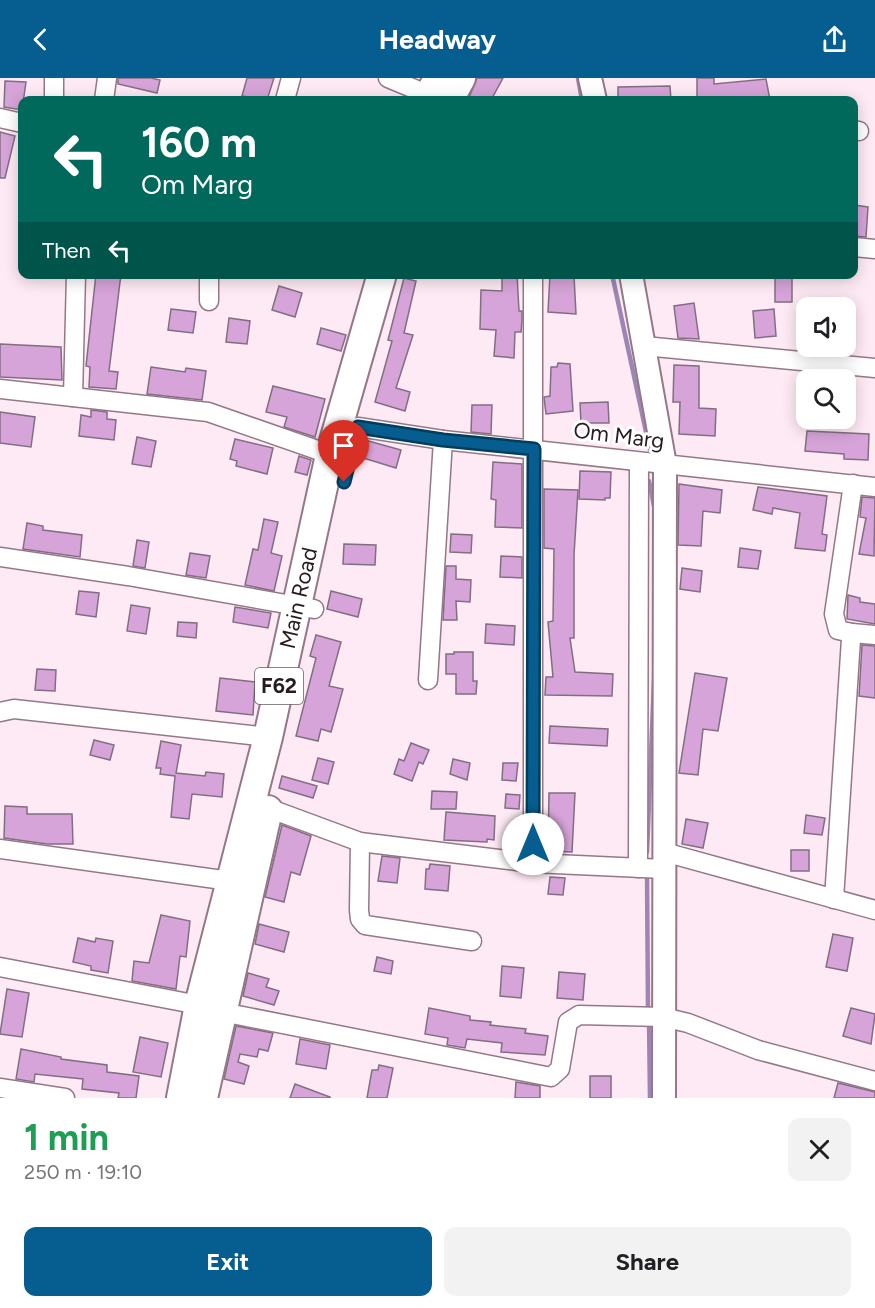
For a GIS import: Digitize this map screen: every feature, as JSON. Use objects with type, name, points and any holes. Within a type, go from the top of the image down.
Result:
[{"type":"main road","points":[[436,94],[461,78]]},
{"type":"main road","name":"Main Road","points":[[181,1098],[211,1008],[268,808],[305,608],[381,279]]},
{"type":"main road","name":"Main Road","points":[[340,458],[358,427],[398,279]]},
{"type":"main road","name":"Main Road","points":[[202,1098],[211,1008],[230,880],[305,608]]},
{"type":"street","points":[[54,78],[54,96]]},
{"type":"street","points":[[105,96],[107,78]]},
{"type":"street","points":[[286,96],[291,78]]},
{"type":"street","points":[[388,78],[436,94]]},
{"type":"street","points":[[590,78],[594,96]]},
{"type":"street","points":[[0,118],[18,122]]},
{"type":"street","points":[[858,248],[875,249]]},
{"type":"street","points":[[73,397],[76,279]]},
{"type":"street","points":[[209,301],[210,279]]},
{"type":"street","points":[[533,279],[533,863]]},
{"type":"street","points":[[632,279],[665,465],[653,865]]},
{"type":"street","points":[[644,346],[875,368]]},
{"type":"street","points":[[0,389],[208,412],[340,458]]},
{"type":"street","name":"Om Marg","points":[[358,427],[443,440],[875,487]]},
{"type":"street","points":[[428,680],[443,440]]},
{"type":"street","points":[[639,462],[653,865],[663,1017],[664,1098]]},
{"type":"street","points":[[853,484],[834,614],[838,630],[875,635]]},
{"type":"street","points":[[0,557],[128,576],[305,608]]},
{"type":"street","points":[[834,899],[852,633]]},
{"type":"street","points":[[0,712],[14,709],[268,737]]},
{"type":"street","points":[[268,808],[360,842],[533,863],[653,865],[834,899],[875,910]]},
{"type":"street","points":[[360,842],[359,910],[360,919],[365,925],[472,941]]},
{"type":"street","points":[[0,849],[230,880]]},
{"type":"street","points":[[0,967],[551,1077],[560,1069],[568,1022],[579,1015],[663,1017],[714,1031],[758,1050],[875,1081]]},
{"type":"street","points":[[0,1088],[65,1098]]},
{"type":"building","points":[[118,78],[160,80],[157,93],[118,84]]},
{"type":"building","points":[[247,78],[274,78],[268,96],[242,96]]},
{"type":"building","points":[[477,78],[503,78],[493,96],[470,96]]},
{"type":"building","points":[[697,78],[714,78],[714,84],[766,79],[769,96],[697,96]]},
{"type":"building","points":[[5,81],[26,82],[24,96],[18,96],[18,109],[4,107]]},
{"type":"building","points":[[670,86],[671,96],[618,96],[618,87]]},
{"type":"building","points":[[0,132],[15,136],[5,178],[0,178]]},
{"type":"building","points":[[858,206],[868,207],[866,237],[858,236]]},
{"type":"building","points":[[95,279],[120,279],[109,371],[118,372],[116,389],[89,387],[90,367],[86,366]]},
{"type":"building","points":[[404,279],[416,281],[404,333],[413,335],[396,388],[410,392],[405,411],[375,402],[392,341],[388,340]]},
{"type":"building","points":[[502,279],[517,279],[519,311],[522,311],[522,320],[521,332],[515,332],[514,358],[494,356],[496,330],[480,329],[481,290],[502,291]]},
{"type":"building","points":[[550,279],[574,279],[576,314],[548,312]]},
{"type":"building","points":[[775,279],[792,279],[792,302],[775,302]]},
{"type":"building","points":[[279,286],[302,293],[295,317],[272,310]]},
{"type":"building","points":[[694,303],[699,339],[678,338],[674,306]]},
{"type":"building","points":[[171,309],[196,312],[193,333],[168,330]]},
{"type":"building","points":[[774,309],[776,336],[755,338],[753,311]]},
{"type":"building","points":[[229,318],[250,321],[247,344],[226,342]]},
{"type":"building","points":[[321,328],[346,335],[341,351],[317,344]]},
{"type":"building","points":[[0,344],[61,347],[62,380],[0,377]]},
{"type":"building","points":[[558,363],[570,364],[573,411],[546,414],[544,397],[550,396],[551,367],[557,367]]},
{"type":"building","points":[[674,365],[699,366],[699,408],[716,409],[715,436],[679,434],[680,402],[673,402]]},
{"type":"building","points":[[151,367],[185,372],[186,368],[206,371],[202,400],[147,394]]},
{"type":"building","points":[[273,386],[325,399],[315,437],[284,427],[287,417],[266,412]]},
{"type":"building","points":[[608,402],[609,423],[581,423],[580,403]]},
{"type":"building","points":[[472,405],[492,405],[491,434],[471,432]]},
{"type":"building","points":[[91,410],[107,412],[107,419],[116,420],[114,440],[79,436],[81,415],[91,417]]},
{"type":"building","points":[[0,412],[35,417],[31,447],[0,443]]},
{"type":"building","points":[[807,431],[869,434],[868,460],[844,459],[844,454],[805,451]]},
{"type":"building","points":[[137,437],[156,441],[151,467],[132,464]]},
{"type":"building","points":[[235,439],[273,448],[267,474],[236,466],[237,461],[230,459]]},
{"type":"building","points":[[365,440],[401,450],[396,468],[360,457]]},
{"type":"building","points":[[299,456],[311,460],[307,475],[295,472]]},
{"type":"building","points":[[493,462],[522,464],[522,528],[495,527],[496,500],[491,499]]},
{"type":"building","points":[[580,471],[611,472],[610,498],[605,498],[605,500],[579,499]]},
{"type":"building","points":[[679,484],[722,490],[720,513],[703,511],[701,546],[678,545]]},
{"type":"building","points":[[758,487],[827,496],[822,534],[827,535],[825,551],[795,548],[800,513],[773,508],[772,514],[753,510]]},
{"type":"building","points":[[544,489],[578,490],[574,555],[574,638],[570,638],[575,672],[613,674],[612,696],[545,695],[546,677],[553,677],[548,622],[553,621],[554,549],[544,548]]},
{"type":"building","points":[[862,497],[875,498],[874,556],[859,554],[866,518],[860,517]]},
{"type":"building","points":[[264,519],[278,522],[271,553],[282,556],[274,591],[245,585],[253,549],[258,550]]},
{"type":"building","points":[[27,523],[43,526],[43,530],[82,535],[80,557],[23,549]]},
{"type":"building","points":[[451,534],[472,535],[471,553],[450,552]]},
{"type":"building","points":[[137,540],[149,542],[145,568],[133,566]]},
{"type":"building","points":[[344,544],[376,545],[375,565],[343,564]]},
{"type":"building","points":[[740,548],[761,551],[758,569],[738,567]]},
{"type":"building","points":[[190,553],[210,556],[206,578],[186,575]]},
{"type":"building","points":[[501,556],[522,557],[522,578],[500,577]]},
{"type":"building","points":[[446,566],[456,566],[456,579],[471,580],[470,602],[456,601],[457,620],[443,620]]},
{"type":"building","points":[[682,568],[702,571],[700,592],[680,589]]},
{"type":"building","points":[[79,591],[99,593],[96,617],[76,614]]},
{"type":"building","points":[[331,591],[362,599],[358,617],[327,609]]},
{"type":"building","points":[[848,595],[860,598],[860,602],[875,604],[875,624],[847,619]]},
{"type":"building","points":[[131,605],[150,608],[146,634],[127,631]]},
{"type":"building","points":[[235,607],[271,613],[268,628],[233,622]]},
{"type":"building","points":[[178,622],[197,623],[196,638],[177,636]]},
{"type":"building","points":[[486,624],[515,626],[514,645],[485,643]]},
{"type":"building","points":[[316,635],[341,642],[329,686],[343,689],[331,732],[321,729],[318,741],[296,736],[316,658],[310,656]]},
{"type":"building","points":[[862,645],[875,646],[875,698],[859,696]]},
{"type":"building","points":[[454,652],[473,652],[473,681],[477,681],[476,694],[456,694],[456,674],[446,674],[446,654],[454,654]]},
{"type":"building","points":[[37,669],[56,670],[55,691],[35,690]]},
{"type":"building","points":[[695,673],[727,678],[718,731],[703,729],[698,775],[679,773]]},
{"type":"building","points":[[220,678],[255,682],[253,715],[216,711]]},
{"type":"building","points":[[550,726],[608,729],[607,746],[549,743]]},
{"type":"building","points":[[94,740],[114,745],[110,760],[90,755]]},
{"type":"building","points":[[161,741],[181,745],[176,773],[205,776],[206,772],[224,774],[222,797],[192,794],[189,819],[171,817],[175,776],[160,774],[161,768],[156,768]]},
{"type":"building","points":[[411,743],[429,750],[423,764],[419,762],[412,781],[394,774],[399,759],[404,761]]},
{"type":"building","points":[[318,758],[334,762],[328,784],[312,780]]},
{"type":"building","points":[[453,759],[470,763],[467,780],[450,774]]},
{"type":"building","points":[[503,763],[518,763],[516,781],[502,780]]},
{"type":"building","points":[[282,776],[317,786],[313,798],[279,788]]},
{"type":"building","points":[[432,791],[457,792],[456,809],[431,809]]},
{"type":"building","points":[[549,793],[575,793],[572,852],[548,851]]},
{"type":"building","points":[[506,794],[520,795],[519,809],[505,808]]},
{"type":"building","points":[[5,806],[27,807],[27,814],[72,814],[73,844],[47,844],[4,838]]},
{"type":"building","points":[[446,812],[495,816],[494,840],[487,839],[487,842],[444,840]]},
{"type":"building","points":[[806,815],[825,818],[822,835],[804,833]]},
{"type":"building","points":[[686,819],[708,823],[703,848],[682,844]]},
{"type":"building","points":[[282,825],[311,836],[300,875],[291,872],[284,902],[265,897]]},
{"type":"building","points":[[791,850],[809,850],[809,871],[791,871]]},
{"type":"building","points":[[382,856],[400,858],[397,883],[378,881]]},
{"type":"building","points":[[430,864],[450,866],[448,891],[425,889],[426,869],[429,869]]},
{"type":"building","points":[[550,877],[565,878],[563,895],[548,894]]},
{"type":"building","points":[[161,915],[190,921],[186,957],[180,956],[176,989],[132,981],[134,961],[149,963]]},
{"type":"building","points":[[259,924],[289,932],[284,952],[255,944]]},
{"type":"building","points":[[833,934],[853,938],[847,971],[826,967]]},
{"type":"building","points":[[78,938],[95,942],[96,938],[113,941],[108,973],[91,970],[91,966],[73,962]]},
{"type":"building","points":[[377,957],[393,961],[391,974],[374,971]]},
{"type":"building","points":[[502,966],[524,968],[521,998],[500,996]]},
{"type":"building","points":[[559,972],[585,974],[583,1000],[557,998]]},
{"type":"building","points":[[248,973],[269,979],[266,987],[279,991],[274,1005],[243,996]]},
{"type":"building","points":[[7,989],[29,993],[22,1037],[0,1034]]},
{"type":"building","points":[[429,1008],[470,1016],[470,1020],[491,1022],[490,1025],[526,1029],[525,1033],[548,1036],[545,1055],[501,1052],[502,1043],[467,1039],[465,1048],[447,1045],[448,1038],[425,1034]]},
{"type":"building","points":[[851,1008],[875,1014],[871,1044],[843,1036]]},
{"type":"building","points":[[236,1026],[273,1033],[268,1051],[259,1049],[257,1057],[240,1054],[238,1062],[249,1066],[244,1084],[224,1079]]},
{"type":"building","points":[[140,1037],[168,1043],[161,1077],[133,1072]]},
{"type":"building","points":[[300,1039],[330,1045],[326,1069],[296,1064]]},
{"type":"building","points":[[21,1049],[61,1057],[61,1059],[107,1065],[107,1072],[139,1076],[136,1098],[118,1098],[119,1093],[82,1089],[83,1079],[35,1074],[34,1082],[16,1079]]},
{"type":"building","points":[[379,1065],[393,1068],[387,1098],[367,1098],[372,1070],[378,1070]]},
{"type":"building","points":[[590,1076],[611,1076],[611,1098],[590,1098]]},
{"type":"building","points":[[516,1082],[540,1086],[540,1098],[515,1098]]},
{"type":"building","points":[[838,1083],[875,1092],[875,1098],[834,1098]]},
{"type":"building","points":[[295,1084],[330,1097],[330,1098],[290,1098]]},
{"type":"waterway","points":[[578,78],[581,96]]},
{"type":"waterway","points":[[613,279],[651,455]]},
{"type":"waterway","points":[[649,481],[655,511]]},
{"type":"waterway","points":[[647,852],[654,681]]},
{"type":"waterway","points":[[647,873],[648,1011]]},
{"type":"waterway","points":[[649,1020],[650,1098]]},
{"type":"route","points":[[344,482],[358,427],[443,440],[534,449],[533,844]]}]
